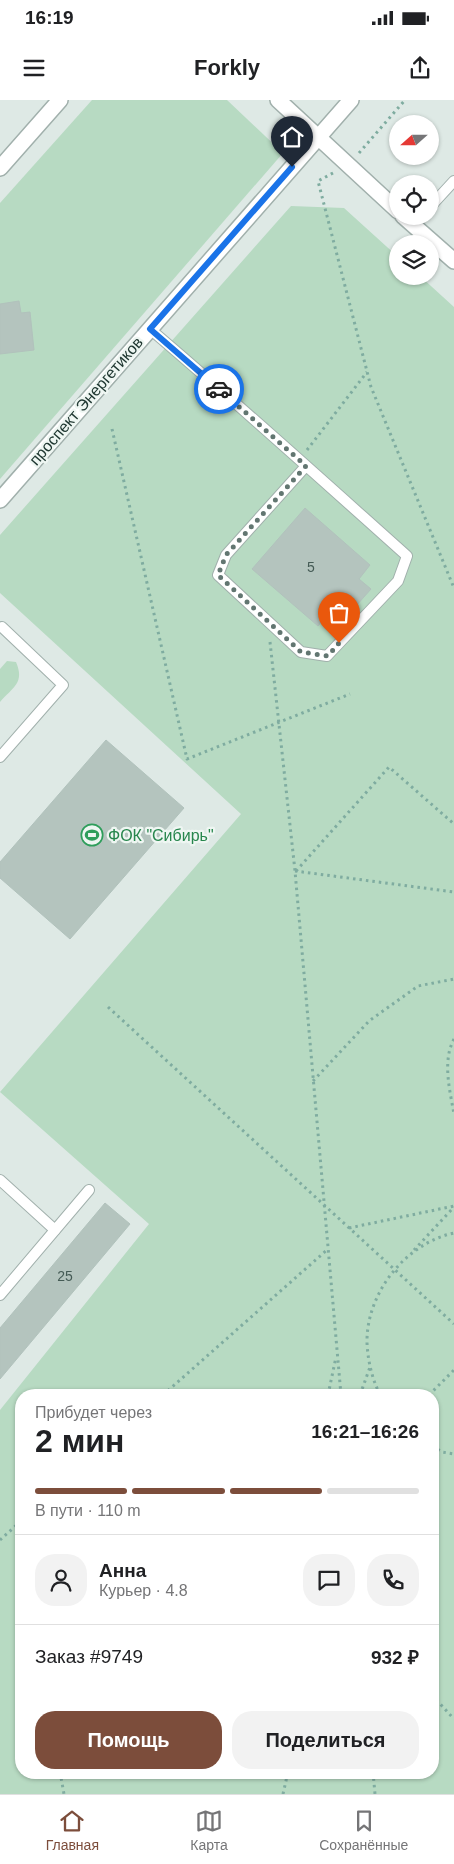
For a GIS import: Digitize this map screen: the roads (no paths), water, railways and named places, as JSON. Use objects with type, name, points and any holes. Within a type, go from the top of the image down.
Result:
[{"type":"street","points":[[0,168],[60,100]]},
{"type":"street","points":[[278,100],[389,203]]},
{"type":"street","name":"проспект Энергетиков","points":[[0,500],[351,100]]},
{"type":"street","points":[[418,225],[454,261]]},
{"type":"lane","points":[[439,197],[454,181]]},
{"type":"lane","points":[[150,329],[306,466],[407,556],[398,581],[328,656],[301,652],[218,575],[226,555],[306,466]]},
{"type":"lane","points":[[0,757],[63,685],[1,627]]},
{"type":"lane","points":[[0,1180],[55,1230]]},
{"type":"lane","points":[[0,1295],[89,1190]]},
{"type":"place","name":"ФОК \"Сибирь\"","points":[[92,835]]}]
